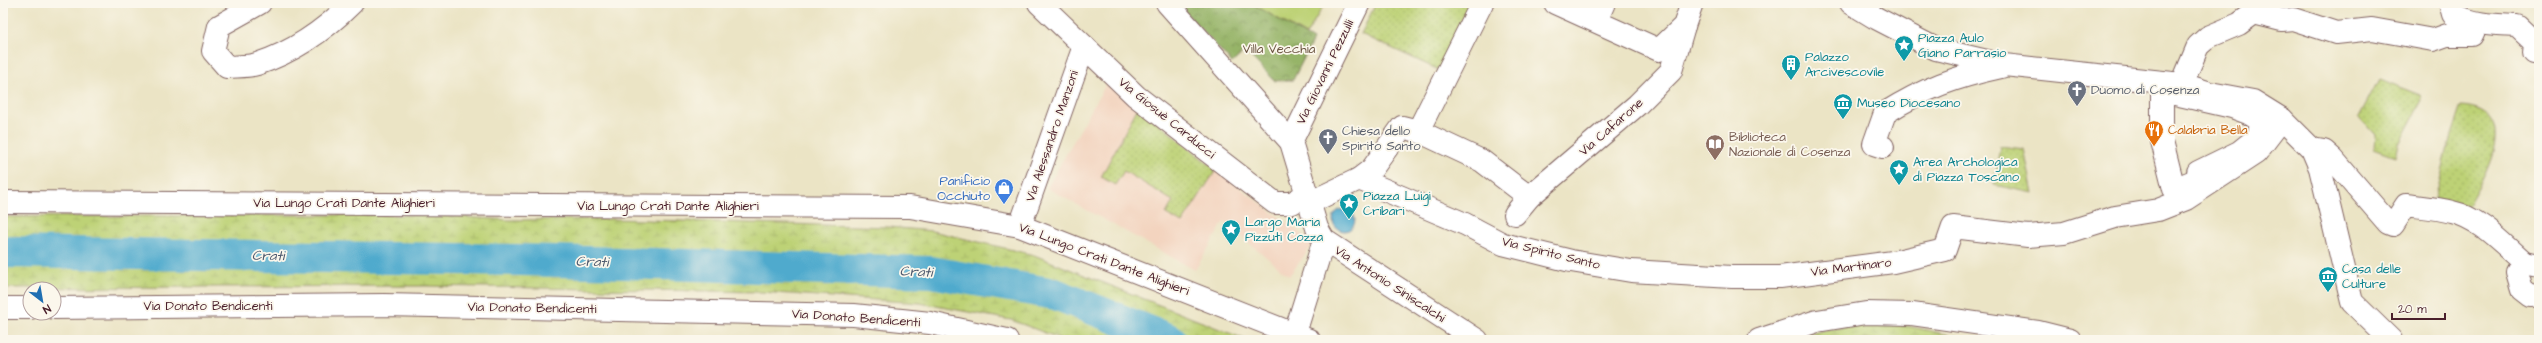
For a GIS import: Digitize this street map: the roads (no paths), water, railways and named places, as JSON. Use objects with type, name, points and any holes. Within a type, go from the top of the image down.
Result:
[{"type":"street","points":[[255,5],[219,26],[213,51],[227,67],[256,64],[310,40],[331,24],[352,3]]},
{"type":"street","name":"Via Giosuè Carducci","points":[[1039,3],[1136,96],[1275,203],[1292,203],[1308,199],[1359,179],[1372,169],[1402,127],[1418,131]]},
{"type":"street","points":[[1167,3],[1291,142],[1317,228],[1324,240],[1302,337]]},
{"type":"street","name":"Via Giovanni Pezzulli","points":[[1291,142],[1359,3]]},
{"type":"street","points":[[1482,3],[1418,131],[1482,161],[1529,197]]},
{"type":"street","points":[[1555,3],[1600,12],[1659,50],[1684,26]]},
{"type":"street","name":"Via Cafarone","points":[[1515,214],[1529,197],[1637,105],[1671,71],[1692,3]]},
{"type":"street","points":[[1851,3],[1874,17],[1936,49],[2008,66],[2182,84],[2210,93],[2253,101],[2282,119],[2312,149],[2320,168],[2352,302],[2391,340]]},
{"type":"street","points":[[2450,3],[2453,14],[2477,24],[2517,26],[2535,43],[2534,53]]},
{"type":"street","points":[[2182,84],[2198,46],[2208,37],[2239,24],[2254,13],[2282,20],[2293,19],[2336,33],[2372,29],[2433,40],[2447,35],[2472,35],[2477,24]]},
{"type":"street","name":"Via Alessandro Manzoni","points":[[1020,226],[1084,46]]},
{"type":"street","points":[[1883,147],[1874,144],[1885,113],[1935,85],[1968,74],[2008,66]]},
{"type":"street","points":[[2253,149],[2259,136],[2261,121],[2248,112],[2162,91],[2162,141],[2174,189],[2201,178],[2198,172],[2253,149],[2282,119]]},
{"type":"street","name":"Via Martinaro","points":[[1732,277],[1780,277],[1893,262],[1945,250],[1953,227],[2028,236],[2064,233],[2115,218],[2158,210],[2186,199],[2253,149]]},
{"type":"street","points":[[2312,149],[2324,151],[2333,159],[2393,225],[2406,205],[2453,212],[2470,219],[2532,264],[2517,272],[2522,289],[2531,296],[2539,295]]},
{"type":"street","name":"Via Spirito Santo","points":[[1359,179],[1465,224],[1503,244],[1571,261],[1630,271],[1732,277]]},
{"type":"street","name":"Via Lungo Crati Dante Alighieri","points":[[3,202],[910,208],[1020,226],[1302,337]]},
{"type":"street","name":"Via Antonio Siniscalchi","points":[[1324,240],[1477,340]]},
{"type":"street","name":"Via Donato Bendicenti","points":[[62,308],[384,305],[854,315],[930,323],[1007,340]]},
{"type":"street","points":[[3,308],[22,308]]},
{"type":"street","points":[[1759,340],[1816,321],[1866,313],[1912,314],[2038,332],[2070,340]]},
{"type":"water","points":[[1344,209],[1352,212],[1355,220],[1352,228],[1344,231],[1336,228],[1333,220],[1336,212]]},
{"type":"waterway","name":"Crati","points":[[3,252],[520,260],[931,272],[1055,294],[1171,340]]},
{"type":"place","name":"Piazza Aulo Giano Parrasio","points":[[1904,62]]},
{"type":"place","name":"Palazzo Arcivescovile","points":[[1791,81]]},
{"type":"place","name":"Duomo di Cosenza","points":[[2077,107]]},
{"type":"place","name":"Museo Diocesano","points":[[1843,120]]},
{"type":"place","name":"Calabria Bella","points":[[2154,147]]},
{"type":"place","name":"Chiesa dello Spirito Santo","points":[[1328,155]]},
{"type":"place","name":"Biblioteca Nazionale di Cosenza","points":[[1715,161]]},
{"type":"place","name":"Area Archologica di Piazza Toscano","points":[[1899,186]]},
{"type":"place","name":"Panificio Occhiuto","points":[[1004,205]]},
{"type":"place","name":"Piazza Luigi Cribari","points":[[1349,220]]},
{"type":"place","name":"Largo Maria Pizzuti Cozza","points":[[1231,246]]},
{"type":"place","name":"Casa delle Culture","points":[[2328,293]]},
{"type":"park label","name":"Villa Vecchia","points":[[1279,49]]}]
